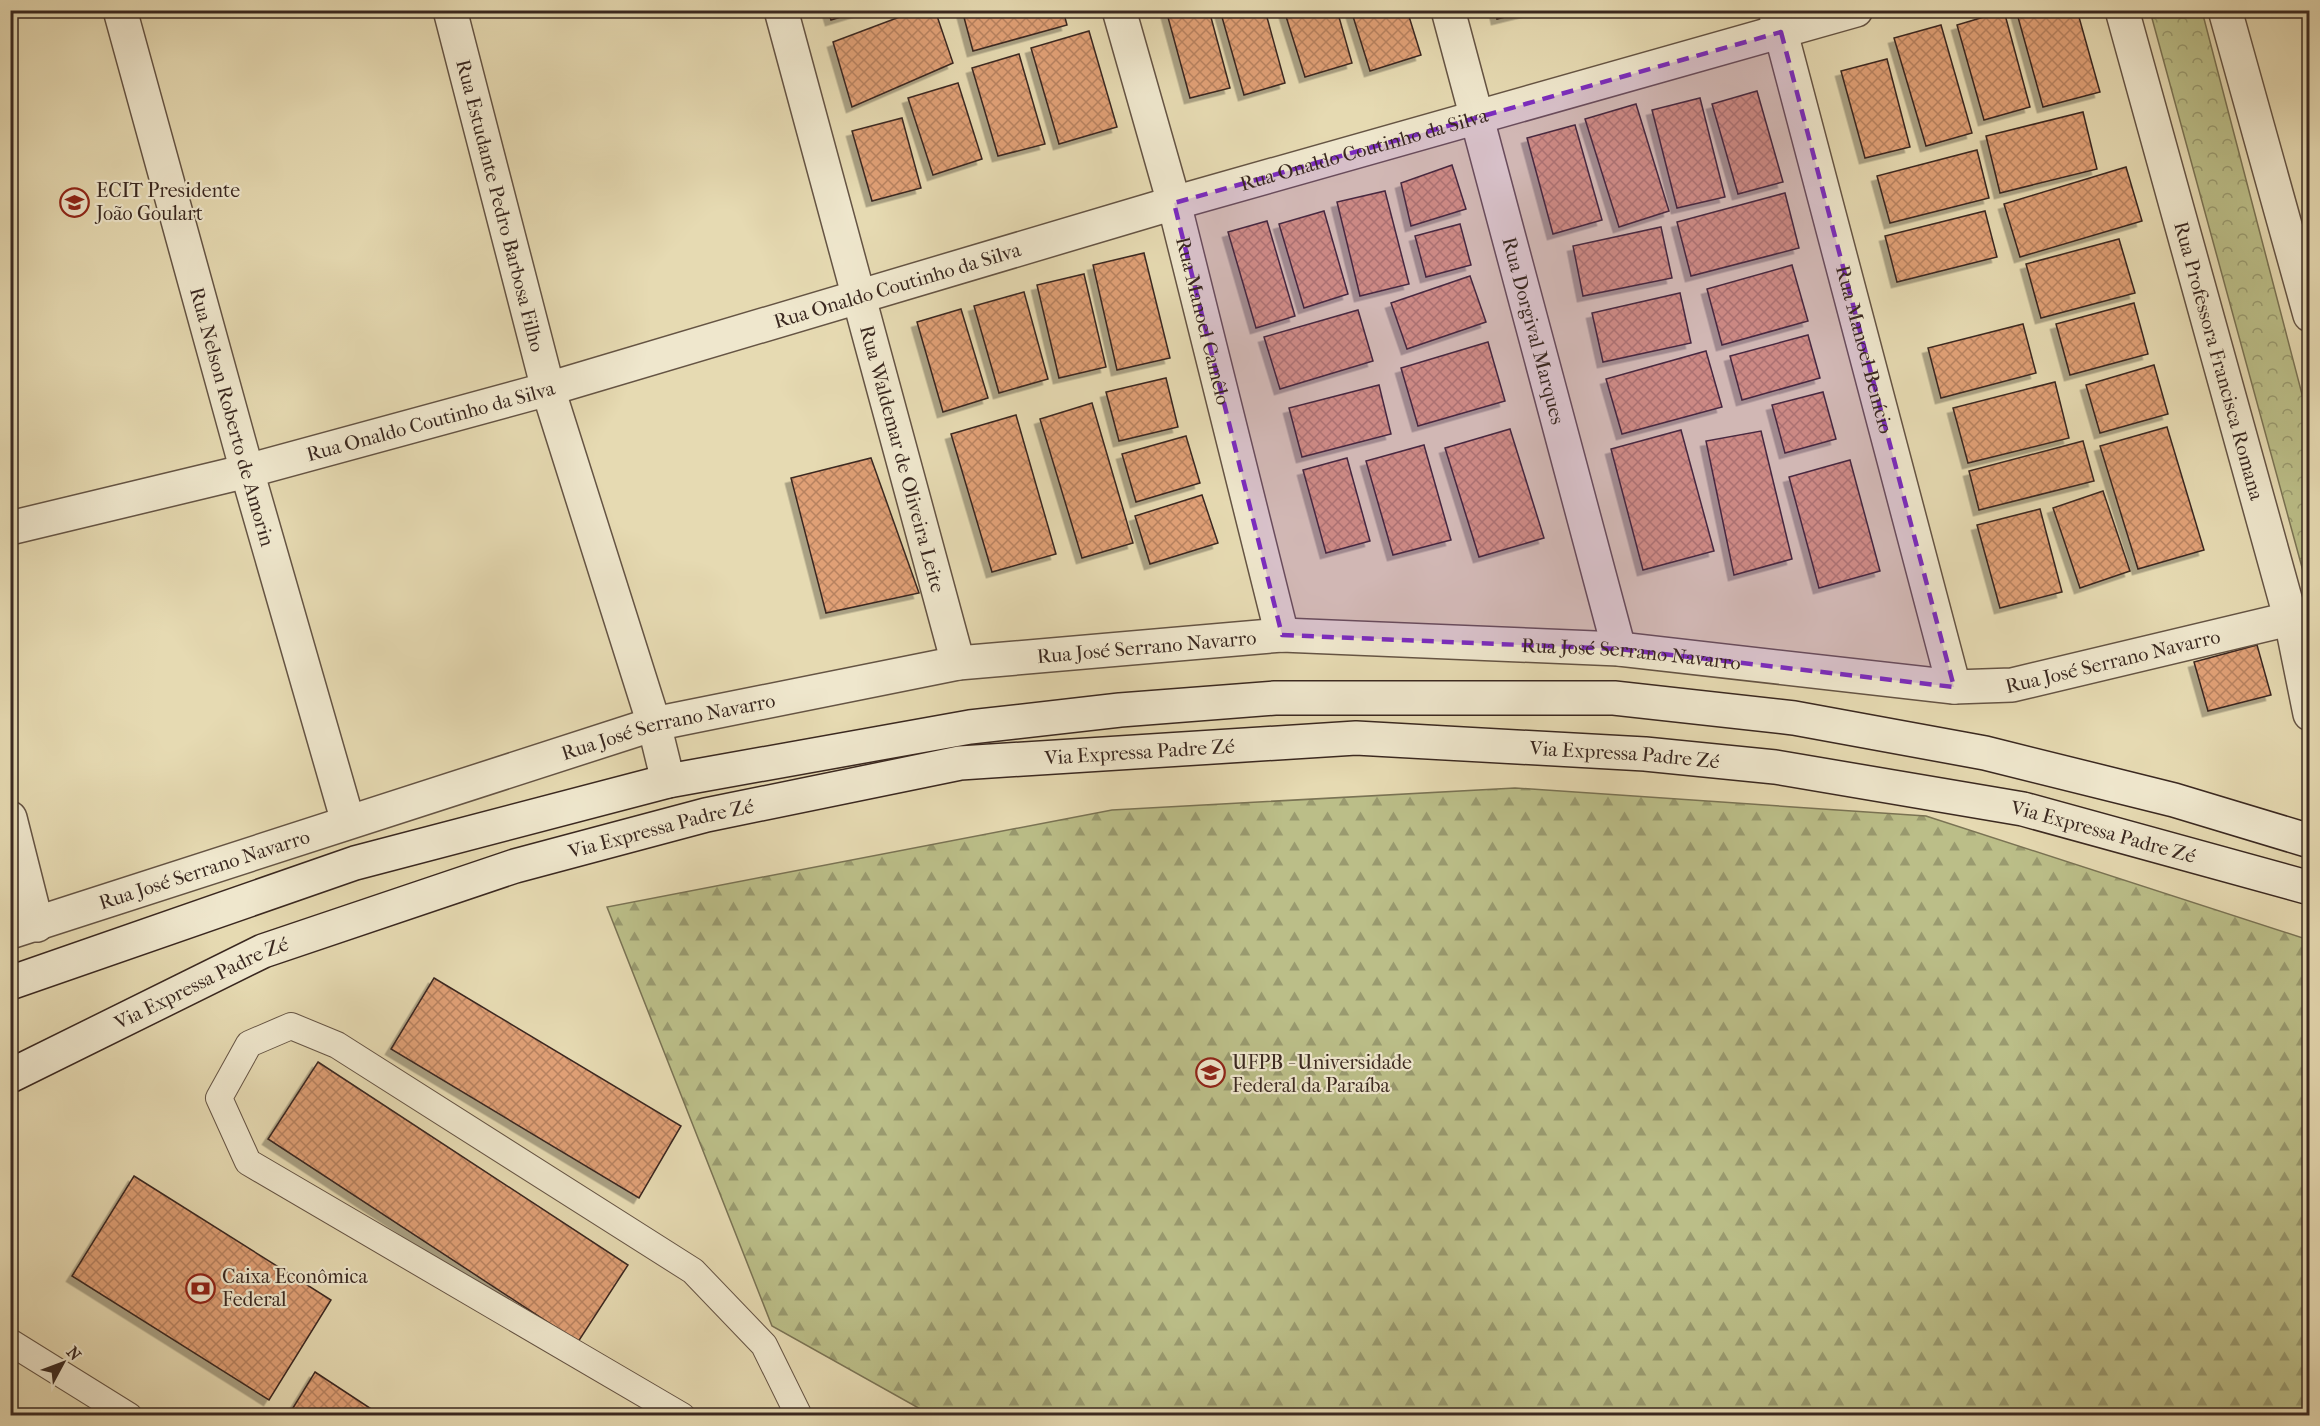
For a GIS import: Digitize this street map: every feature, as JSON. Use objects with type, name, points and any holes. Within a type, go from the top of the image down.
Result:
[{"type":"street","name":"Rua Nelson Roberto de Amorin","points":[[120,10],[246,471],[348,822]]},
{"type":"street","name":"Rua Estudante Pedro Barbosa Filho","points":[[450,10],[548,390],[654,724],[668,781]]},
{"type":"street","name":"Rua Waldemar de Oliveira Leite","points":[[781,10],[861,298],[958,663]]},
{"type":"street","name":"Rua Manoel Camêlo","points":[[1119,10],[1174,203],[1282,634]]},
{"type":"street","name":"Rua Dorgival Marques","points":[[1448,10],[1479,119],[1618,649]]},
{"type":"street","name":"Rua Onaldo Coutinho da Silva","points":[[10,528],[246,471],[548,390],[1174,203],[1479,119],[1778,21],[1856,10]]},
{"type":"street","name":"Rua Professora Francisca Romana","points":[[2122,10],[2300,617],[2310,714]]},
{"type":"street","points":[[2225,10],[2310,315]]},
{"type":"street","name":"Rua Manoel Benício","points":[[1778,21],[1954,687]]},
{"type":"street","name":"Rua José Serrano Navarro","points":[[24,928],[654,724],[958,663],[1282,634],[1618,649],[1954,687],[2012,685],[2300,617]]},
{"type":"street","name":"Via Expressa Padre Zé","points":[[10,983],[355,863],[668,781],[970,727],[1120,710],[1275,698],[1614,698],[1794,718],[1985,753],[2174,800],[2310,841]]},
{"type":"street","name":"Via Expressa Padre Zé","points":[[10,1076],[263,951],[504,869],[706,815],[960,763],[1356,738],[1645,754],[1775,767],[2023,809],[2310,888]]},
{"type":"street","points":[[10,818],[24,928]]},
{"type":"lane","points":[[682,1416],[248,1162],[219,1098],[249,1044],[291,1026],[337,1045],[693,1271],[764,1345],[799,1416]]},
{"type":"lane","points":[[10,1342],[129,1416]]},
{"type":"highlighted area","points":[[1781,32],[1954,687],[1619,649],[1282,635],[1174,203]]},
{"type":"green space","points":[[2150,11],[2202,11],[2309,421],[2309,593]]},
{"type":"green space","name":"UFPB - Universidade Federal da Paraíba","points":[[1515,788],[1926,816],[2309,940],[2309,1415],[931,1415],[772,1326],[607,907],[1112,810]]},
{"type":"building","points":[[828,10],[864,10],[831,20]]},
{"type":"building","points":[[918,10],[935,10],[953,63],[852,107],[833,42]]},
{"type":"building","points":[[962,10],[1063,10],[1067,25],[973,51]]},
{"type":"building","points":[[1166,10],[1209,10],[1230,88],[1190,98]]},
{"type":"building","points":[[1220,10],[1265,10],[1285,83],[1244,95]]},
{"type":"building","points":[[1284,10],[1337,10],[1352,63],[1305,77]]},
{"type":"building","points":[[1351,10],[1407,10],[1421,55],[1370,71]]},
{"type":"building","points":[[1495,10],[1534,10],[1497,19]]},
{"type":"building","points":[[2016,10],[2077,10],[2100,92],[2043,107]]},
{"type":"building","points":[[2004,11],[2030,107],[1984,120],[1957,25]]},
{"type":"building","points":[[1941,25],[1972,133],[1926,146],[1894,38]]},
{"type":"building","points":[[1089,31],[1117,127],[1059,144],[1031,48]]},
{"type":"building","points":[[1019,54],[1045,144],[998,156],[972,68]]},
{"type":"building","points":[[1887,59],[1910,147],[1865,158],[1841,71]]},
{"type":"building","points":[[958,83],[982,159],[933,175],[908,98]]},
{"type":"building","points":[[1757,91],[1783,182],[1738,194],[1712,104]]},
{"type":"building","points":[[1700,98],[1725,197],[1677,208],[1652,110]]},
{"type":"building","points":[[1636,104],[1669,211],[1619,227],[1585,119]]},
{"type":"building","points":[[2083,112],[2097,169],[2000,193],[1986,136]]},
{"type":"building","points":[[902,118],[921,188],[872,201],[852,131]]},
{"type":"building","points":[[1575,125],[1602,220],[1553,234],[1527,138]]},
{"type":"building","points":[[1977,150],[1989,198],[1890,223],[1877,176]]},
{"type":"building","points":[[1452,165],[1466,209],[1411,226],[1401,183]]},
{"type":"building","points":[[2126,167],[2142,221],[2020,257],[2004,204]]},
{"type":"building","points":[[1385,191],[1409,284],[1360,296],[1337,202]]},
{"type":"building","points":[[1785,193],[1799,248],[1691,276],[1677,222]]},
{"type":"building","points":[[1324,211],[1348,294],[1304,308],[1279,224]]},
{"type":"building","points":[[1985,211],[1997,257],[1897,282],[1885,236]]},
{"type":"building","points":[[1267,221],[1295,316],[1256,328],[1228,232]]},
{"type":"building","points":[[1460,224],[1471,265],[1426,277],[1415,236]]},
{"type":"building","points":[[1661,227],[1672,278],[1583,296],[1573,246]]},
{"type":"building","points":[[2119,239],[2135,293],[2041,318],[2026,264]]},
{"type":"building","points":[[1144,253],[1170,358],[1117,370],[1093,265]]},
{"type":"building","points":[[1792,265],[1808,321],[1722,345],[1707,289]]},
{"type":"building","points":[[1084,274],[1106,367],[1059,378],[1037,285]]},
{"type":"building","points":[[1470,276],[1486,322],[1407,349],[1391,303]]},
{"type":"building","points":[[1024,292],[1048,379],[999,393],[974,306]]},
{"type":"building","points":[[1680,293],[1691,343],[1603,362],[1592,313]]},
{"type":"building","points":[[2134,303],[2148,354],[2070,375],[2056,324]]},
{"type":"building","points":[[961,309],[988,398],[943,412],[917,322]]},
{"type":"building","points":[[1358,310],[1373,361],[1280,389],[1264,337]]},
{"type":"building","points":[[2023,324],[2036,373],[1941,398],[1928,348]]},
{"type":"building","points":[[1808,335],[1820,378],[1742,400],[1730,356]]},
{"type":"building","points":[[1488,342],[1505,401],[1418,426],[1401,368]]},
{"type":"building","points":[[1706,351],[1722,407],[1622,434],[1606,379]]},
{"type":"building","points":[[2154,365],[2168,414],[2100,433],[2086,385]]},
{"type":"building","points":[[1166,378],[1178,427],[1119,441],[1106,392]]},
{"type":"building","points":[[2055,382],[2069,438],[1968,463],[1953,408]]},
{"type":"building","points":[[1379,385],[1391,434],[1302,457],[1289,408]]},
{"type":"building","points":[[1823,392],[1836,439],[1785,453],[1772,405]]},
{"type":"building","points":[[1092,403],[1133,543],[1082,558],[1040,419]]},
{"type":"building","points":[[1016,415],[1056,554],[992,572],[951,434]]},
{"type":"building","points":[[2167,427],[2204,550],[2138,569],[2100,446]]},
{"type":"building","points":[[1510,429],[1544,538],[1479,557],[1445,448]]},
{"type":"building","points":[[1681,430],[1714,551],[1643,570],[1611,449]]},
{"type":"building","points":[[1761,431],[1792,559],[1734,575],[1706,441]]},
{"type":"building","points":[[1186,436],[1200,483],[1136,502],[1122,454]]},
{"type":"building","points":[[2083,441],[2094,481],[1979,510],[1969,471]]},
{"type":"building","points":[[1424,445],[1451,540],[1393,555],[1366,461]]},
{"type":"building","points":[[871,458],[919,593],[826,613],[791,478]]},
{"type":"building","points":[[1347,458],[1370,541],[1326,553],[1303,470]]},
{"type":"building","points":[[1850,460],[1880,571],[1819,588],[1789,477]]},
{"type":"building","points":[[2103,491],[2130,571],[2080,588],[2053,508]]},
{"type":"building","points":[[1202,495],[1218,543],[1150,564],[1135,516]]},
{"type":"building","points":[[2040,509],[2062,592],[2000,608],[1977,525]]},
{"type":"building","points":[[2257,645],[2271,695],[2208,711],[2194,662]]},
{"type":"building","points":[[434,978],[681,1126],[639,1198],[391,1049]]},
{"type":"building","points":[[318,1062],[628,1265],[578,1342],[268,1139]]},
{"type":"building","name":"Caixa Econômica Federal","points":[[134,1176],[331,1300],[269,1400],[72,1276]]},
{"type":"building","points":[[315,1372],[382,1416],[288,1416]]},
{"type":"place","name":"ECIT Presidente João Goulart","points":[[75,202]]},
{"type":"place","name":"UFPB - Universidade Federal da Paraíba","points":[[1211,1073]]},
{"type":"place","name":"Caixa Econômica Federal","points":[[201,1288]]}]
